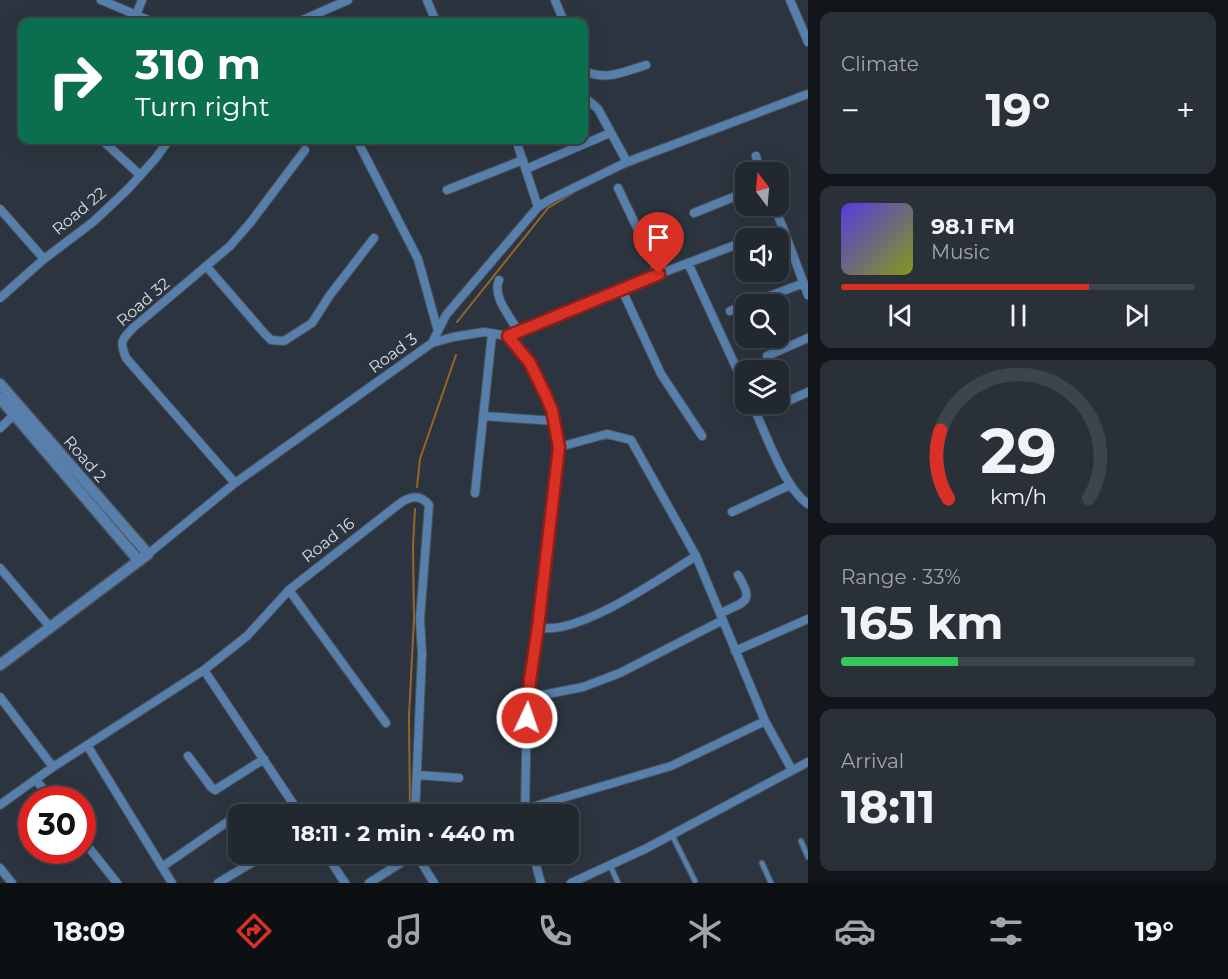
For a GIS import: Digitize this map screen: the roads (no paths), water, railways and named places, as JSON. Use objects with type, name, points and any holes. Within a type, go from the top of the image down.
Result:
[{"type":"street","points":[[100,0],[143,18]]},
{"type":"street","points":[[136,15],[142,0]]},
{"type":"street","points":[[307,18],[348,0]]},
{"type":"street","points":[[427,0],[434,18]]},
{"type":"street","points":[[555,0],[562,18]]},
{"type":"street","points":[[790,0],[808,42]]},
{"type":"street","points":[[588,73],[607,77],[646,65]]},
{"type":"street","points":[[432,343],[446,315],[538,207],[550,199],[627,162],[808,94]]},
{"type":"street","points":[[588,102],[598,109],[627,162]]},
{"type":"street","points":[[588,141],[610,133]]},
{"type":"street","points":[[106,144],[140,176]]},
{"type":"street","name":"Road 22","points":[[0,298],[44,259],[93,222],[140,176],[166,144]]},
{"type":"street","points":[[359,144],[418,259],[438,331]]},
{"type":"street","points":[[517,144],[538,207]]},
{"type":"street","points":[[447,190],[579,144]]},
{"type":"street","name":"Road 32","points":[[235,483],[126,358],[122,347],[123,338],[231,246],[305,150]]},
{"type":"street","points":[[756,156],[758,162]]},
{"type":"street","points":[[618,188],[659,274]]},
{"type":"street","points":[[694,213],[735,196]]},
{"type":"street","points":[[0,209],[44,259]]},
{"type":"street","points":[[778,216],[783,228]]},
{"type":"street","points":[[207,267],[271,340],[284,341],[312,323],[330,295],[374,238]]},
{"type":"street","points":[[789,242],[808,295]]},
{"type":"street","points":[[525,804],[528,698],[559,447],[552,410],[530,363],[508,336],[735,245]]},
{"type":"street","points":[[688,263],[735,365]]},
{"type":"street","points":[[499,280],[496,287],[499,297],[518,331]]},
{"type":"street","points":[[776,294],[804,283]]},
{"type":"street","points":[[622,290],[661,374],[702,436]]},
{"type":"street","points":[[730,311],[735,309]]},
{"type":"street","name":"Road 3","points":[[0,665],[143,558],[235,483],[432,343],[484,332],[508,336]]},
{"type":"street","points":[[475,493],[492,334]]},
{"type":"street","points":[[767,356],[808,338]]},
{"type":"street","name":"Road 2","points":[[0,384],[18,412],[143,558]]},
{"type":"street","points":[[789,401],[808,392]]},
{"type":"street","name":"Road 2","points":[[0,398],[18,412]]},
{"type":"street","points":[[0,428],[18,412]]},
{"type":"street","points":[[757,414],[790,485],[798,498],[808,504]]},
{"type":"street","points":[[483,416],[555,421]]},
{"type":"street","points":[[559,447],[607,434],[631,440],[696,556],[765,721],[792,770]]},
{"type":"street","points":[[732,513],[790,485]]},
{"type":"street","name":"Road 16","points":[[0,805],[204,670],[247,636],[289,590],[399,504],[416,497],[424,499],[429,505],[420,619],[422,654],[416,804]]},
{"type":"street","points":[[538,627],[546,629],[563,627],[598,615],[696,556]]},
{"type":"street","points":[[0,568],[51,628]]},
{"type":"street","points":[[528,698],[583,687],[620,673],[722,617],[745,602],[748,596],[748,591],[738,575]]},
{"type":"street","points":[[289,590],[386,723]]},
{"type":"street","points":[[735,651],[808,619]]},
{"type":"street","points":[[204,670],[293,804]]},
{"type":"street","points":[[0,697],[53,768]]},
{"type":"street","points":[[550,804],[671,766],[765,721]]},
{"type":"street","points":[[87,746],[171,883]]},
{"type":"street","points":[[188,756],[215,790],[264,759]]},
{"type":"street","points":[[572,883],[672,835],[808,762]]},
{"type":"street","points":[[417,775],[459,778]]},
{"type":"street","points":[[36,780],[40,786]]},
{"type":"street","points":[[162,867],[228,822]]},
{"type":"street","points":[[96,857],[117,883]]},
{"type":"street","points":[[218,883],[250,864]]},
{"type":"street","points":[[333,864],[345,883]]},
{"type":"street","points":[[369,883],[400,864]]},
{"type":"street","points":[[423,864],[434,883]]},
{"type":"street","points":[[536,864],[541,883]]},
{"type":"street","points":[[0,868],[12,883]]},
{"type":"lane","points":[[672,835],[695,882]]},
{"type":"lane","points":[[801,841],[808,856]]},
{"type":"lane","points":[[762,863],[771,883]]},
{"type":"lane","points":[[610,865],[618,883]]},
{"type":"waterway","points":[[623,168],[649,158]]},
{"type":"waterway","points":[[457,322],[548,208],[573,193]]},
{"type":"waterway","points":[[417,487],[420,459],[456,355]]},
{"type":"waterway","points":[[410,804],[409,716],[414,619],[415,509]]}]
